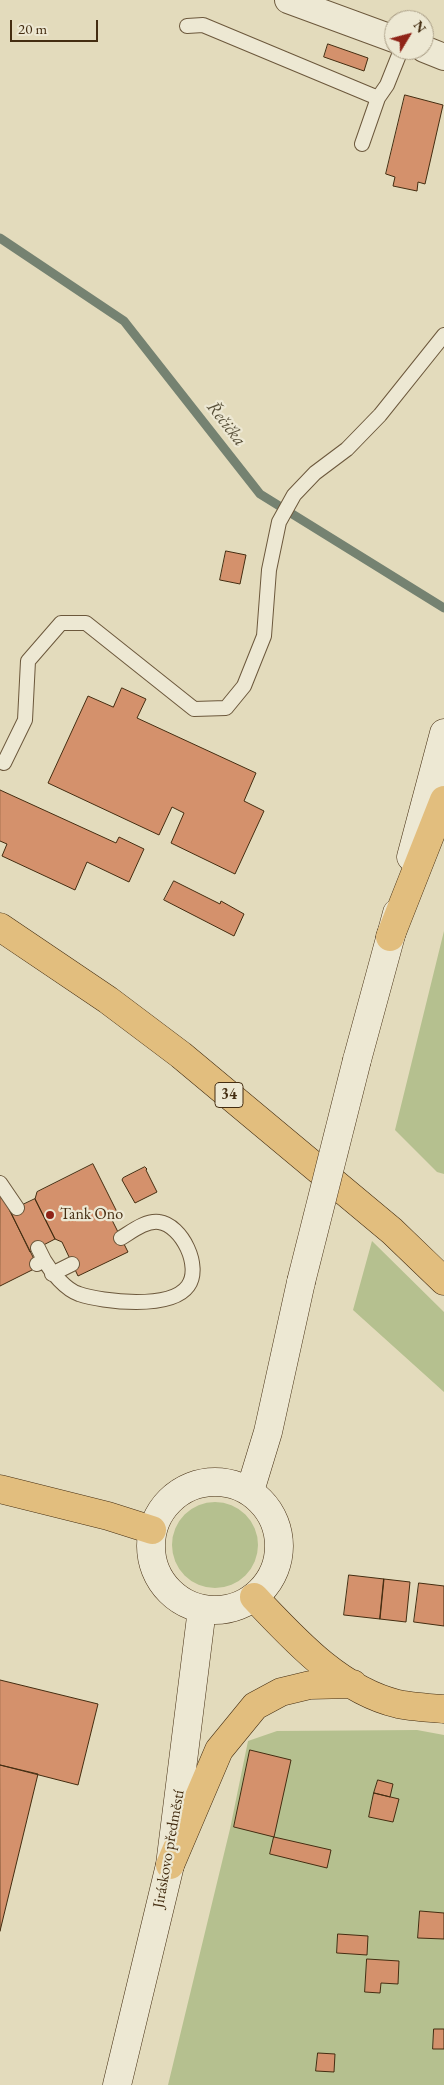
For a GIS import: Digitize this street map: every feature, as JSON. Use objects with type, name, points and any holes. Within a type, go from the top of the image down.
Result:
[{"type":"main road","points":[[250,1491],[268,1432],[301,1282],[357,1060],[444,733]]},
{"type":"main road","points":[[390,937],[444,800]]},
{"type":"main road","name":"34","points":[[0,927],[108,1000],[181,1055],[392,1231],[444,1282]]},
{"type":"main road","points":[[211,1481],[231,1483],[250,1491],[263,1503],[273,1518],[279,1534],[279,1552],[275,1569],[267,1584],[254,1597],[238,1606],[220,1610],[202,1609],[182,1602],[162,1583],[155,1571],[150,1551],[152,1530],[160,1511],[173,1496],[190,1485],[211,1481]]},
{"type":"main road","points":[[0,1489],[108,1516],[152,1530]]},
{"type":"main road","points":[[254,1597],[288,1634],[323,1665],[353,1684],[398,1704],[444,1709]]},
{"type":"main road","name":"Jiráskovo předměstí","points":[[117,2085],[170,1865],[202,1609]]},
{"type":"main road","points":[[170,1865],[219,1750],[255,1706],[281,1692],[310,1685],[353,1684]]},
{"type":"street","points":[[288,0],[384,35]]},
{"type":"lane","points":[[187,26],[203,25],[378,98]]},
{"type":"lane","points":[[362,144],[378,98],[387,85],[397,60]]},
{"type":"lane","points":[[4,763],[25,720],[28,661],[61,623],[86,623],[194,709],[226,708],[244,686],[264,636],[270,570],[279,522],[290,502],[315,473],[347,449],[380,415],[444,335]]},
{"type":"lane","points":[[0,1183],[17,1208]]},
{"type":"lane","points":[[39,1257],[52,1274],[77,1294],[123,1301],[152,1302],[176,1296],[188,1286],[193,1268],[188,1247],[172,1229],[159,1222],[146,1224],[121,1238]]},
{"type":"lane","points":[[52,1274],[72,1264]]},
{"type":"green space","points":[[444,931],[444,1174],[437,1172],[395,1130]]},
{"type":"green space","points":[[372,1241],[444,1312],[444,1392],[353,1310]]},
{"type":"green space","points":[[215,1502],[232,1505],[246,1514],[255,1528],[258,1545],[255,1562],[246,1576],[232,1585],[215,1588],[198,1585],[184,1576],[175,1562],[172,1545],[175,1528],[184,1514],[198,1505]]},
{"type":"green space","points":[[417,1730],[444,1735],[444,2085],[168,2085],[230,1829],[248,1741],[277,1731]]},
{"type":"building","points":[[328,44],[368,58],[364,71],[324,57]]},
{"type":"building","points":[[405,95],[443,105],[425,184],[418,182],[417,191],[393,186],[395,177],[386,174]]},
{"type":"building","points":[[226,551],[246,555],[240,584],[220,580]]},
{"type":"building","points":[[122,688],[146,699],[137,718],[256,773],[244,801],[264,811],[235,874],[171,843],[184,813],[172,807],[159,835],[48,783],[88,696],[113,707]]},
{"type":"building","points":[[0,790],[116,843],[119,837],[144,849],[129,882],[87,862],[75,890],[2,856],[7,844],[0,841]]},
{"type":"building","points":[[174,881],[220,904],[221,901],[244,914],[234,936],[164,900]]},
{"type":"building","points":[[93,1164],[118,1214],[111,1218],[128,1252],[78,1276],[62,1242],[55,1239],[35,1199],[37,1192]]},
{"type":"building","points":[[145,1167],[157,1192],[135,1203],[122,1180]]},
{"type":"building","points":[[0,1191],[38,1267],[0,1286]]},
{"type":"building","points":[[35,1199],[55,1239],[30,1252],[10,1211]]},
{"type":"building","points":[[349,1575],[384,1579],[380,1619],[344,1615]]},
{"type":"building","points":[[384,1579],[410,1582],[406,1622],[380,1619]]},
{"type":"building","points":[[419,1583],[444,1586],[444,1626],[414,1622]]},
{"type":"building","points":[[0,1680],[98,1704],[78,1785],[0,1765]]},
{"type":"building","points":[[250,1750],[291,1760],[274,1837],[234,1827]]},
{"type":"building","points":[[0,1765],[38,1774],[0,1931]]},
{"type":"building","points":[[378,1780],[393,1784],[390,1797],[374,1793]]},
{"type":"building","points":[[374,1793],[399,1799],[393,1822],[369,1817]]},
{"type":"building","points":[[274,1837],[331,1850],[327,1868],[270,1854]]},
{"type":"building","points":[[420,1911],[444,1913],[444,1939],[418,1938]]},
{"type":"building","points":[[338,1934],[368,1936],[367,1955],[337,1953]]},
{"type":"building","points":[[367,1959],[399,1961],[398,1984],[381,1983],[380,1993],[365,1992]]},
{"type":"building","points":[[434,2029],[444,2029],[444,2049],[433,2049]]},
{"type":"building","points":[[318,2053],[335,2054],[334,2072],[316,2071]]},
{"type":"waterway","name":"Řečička","points":[[0,238],[124,321],[260,494],[444,608]]},
{"type":"place","name":"Tank Ono","points":[[50,1215]]}]
